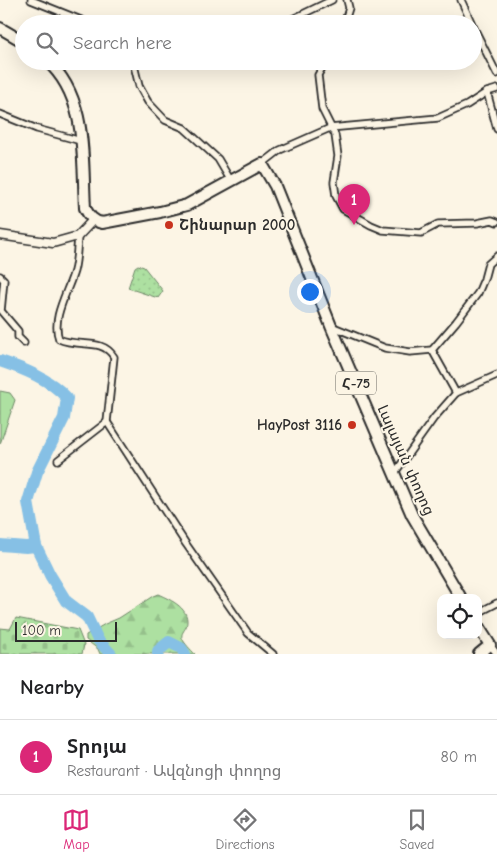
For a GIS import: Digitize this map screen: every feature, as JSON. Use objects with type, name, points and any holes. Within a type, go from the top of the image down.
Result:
[{"type":"highway","points":[[0,28],[15,37]]},
{"type":"highway","points":[[56,70],[72,95],[78,116],[86,208],[88,215],[93,220],[102,223],[187,205],[262,164]]},
{"type":"highway","name":"Լալայան փողոց","points":[[262,164],[275,186],[331,326],[412,515],[459,594]]},
{"type":"highway","points":[[479,654],[490,645],[482,632]]},
{"type":"street","points":[[31,0],[69,15]]},
{"type":"street","points":[[301,15],[332,0]]},
{"type":"street","points":[[347,0],[349,8],[347,15]]},
{"type":"street","points":[[461,0],[468,15]]},
{"type":"street","points":[[482,43],[497,74]]},
{"type":"street","points":[[135,70],[139,86],[148,102],[165,120],[184,128],[218,159],[231,181]]},
{"type":"street","points":[[321,70],[318,75],[322,108],[335,135],[338,156],[334,182],[336,196],[342,209],[383,230],[421,233],[438,224],[477,223],[492,220],[497,222]]},
{"type":"street","points":[[262,164],[280,150],[330,128],[438,118],[467,106],[487,92],[497,89]]},
{"type":"street","points":[[487,92],[497,129]]},
{"type":"street","points":[[0,114],[37,128],[81,141]]},
{"type":"street","points":[[0,235],[53,243],[78,236],[93,220]]},
{"type":"street","points":[[78,236],[75,270],[57,322],[59,339],[68,343],[96,344],[109,350],[114,357],[107,422],[190,550],[248,633],[273,654]]},
{"type":"street","points":[[331,326],[384,348],[410,352],[432,350],[478,293],[488,264],[497,256]]},
{"type":"street","points":[[0,276],[4,280],[1,311],[18,331],[18,336],[24,342]]},
{"type":"street","points":[[432,350],[456,393]]},
{"type":"street","points":[[394,474],[434,418],[456,393],[497,375]]},
{"type":"street","points":[[58,460],[107,422]]},
{"type":"street","points":[[482,611],[497,603]]},
{"type":"street","points":[[490,645],[497,654]]},
{"type":"street","points":[[264,647],[266,654]]},
{"type":"green space","points":[[138,265],[144,267],[163,291],[158,298],[128,288],[135,267]]},
{"type":"green space","points":[[0,391],[10,393],[15,400],[0,444]]},
{"type":"green space","points":[[158,594],[174,602],[183,610],[187,621],[182,638],[195,654],[100,654],[98,649],[86,640],[86,635],[119,618]]},
{"type":"green space","points":[[16,618],[78,630],[84,645],[82,654],[0,654],[0,628],[10,629]]},
{"type":"waterway","points":[[0,361],[45,380],[67,398],[64,418],[37,472],[28,502],[36,546],[50,575],[66,601],[87,617],[98,640],[111,654]]},
{"type":"waterway","points":[[0,545],[36,546]]},
{"type":"waterway","points":[[158,654],[158,651],[169,642],[181,648],[185,654]]},
{"type":"place","name":"Շինարար 2000","points":[[169,225]]},
{"type":"place","name":"Տրոյա","points":[[354,225]]},
{"type":"place","name":"HayPost 3116","points":[[352,425]]}]
